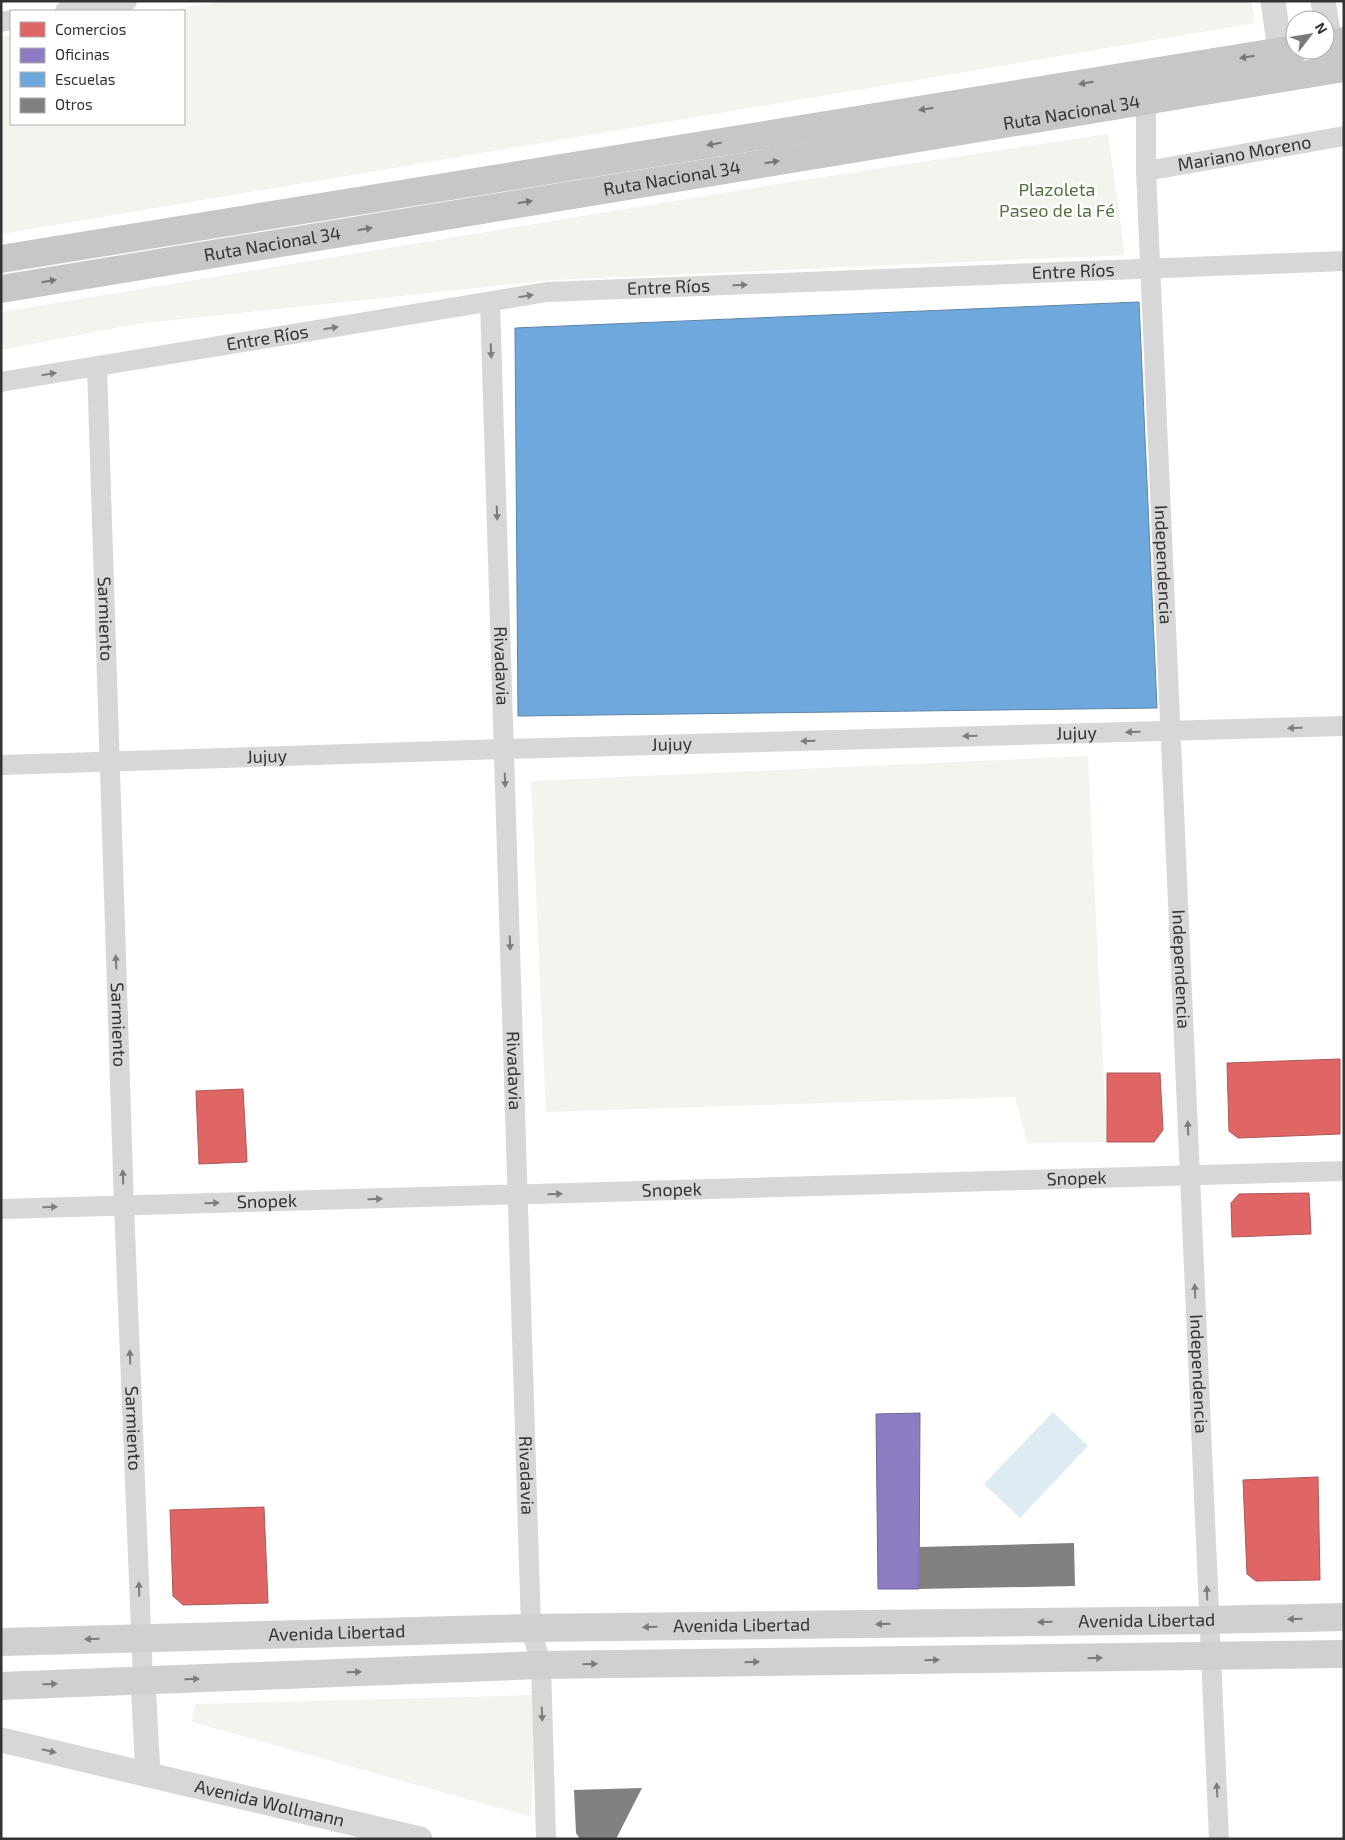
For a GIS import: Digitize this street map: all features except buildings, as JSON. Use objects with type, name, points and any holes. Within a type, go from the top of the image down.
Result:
[{"type":"highway","name":"Ruta Nacional 34","points":[[1,289],[1146,100],[1287,60]]},
{"type":"highway","name":"Ruta Nacional 34","points":[[1,259],[1287,60],[1339,69]]},
{"type":"main road","name":"Avenida Libertad","points":[[141,1638],[531,1628],[1344,1617]]},
{"type":"main road","points":[[1,1642],[141,1638]]},
{"type":"main road","name":"Avenida Libertad","points":[[143,1681],[541,1665],[1344,1654]]},
{"type":"main road","points":[[1,1686],[143,1681]]},
{"type":"street","points":[[72,10],[127,1]]},
{"type":"street","points":[[1273,1],[1285,52]]},
{"type":"street","points":[[1335,52],[1339,69]]},
{"type":"street","name":"Independencia","points":[[1146,100],[1146,171],[1150,268],[1219,1839]]},
{"type":"street","name":"Mariano Moreno","points":[[1146,171],[1344,136]]},
{"type":"street","name":"Entre Ríos","points":[[1,382],[547,292],[1344,261]]},
{"type":"street","name":"Rivadavia","points":[[490,302],[531,1628],[541,1665],[546,1839]]},
{"type":"street","name":"Sarmiento","points":[[97,367],[124,1206],[143,1681]]},
{"type":"street","name":"Jujuy","points":[[1,765],[110,760],[1344,726]]},
{"type":"street","name":"Snopek","points":[[1,1209],[1344,1171]]},
{"type":"street","points":[[143,1681],[148,1775]]},
{"type":"street","name":"Avenida Wollmann","points":[[1,1740],[420,1839]]},
{"type":"green space","points":[[226,1],[1252,1],[1255,23],[1,234],[1,36],[10,35],[10,125],[185,125],[185,10],[168,10]]},
{"type":"green space","name":"Plazoleta Paseo de la Fé","points":[[1108,134],[1125,255],[552,280],[136,324],[1,350],[1,312],[783,183]]},
{"type":"green space","points":[[1088,756],[1107,1142],[1027,1143],[1015,1097],[546,1112],[531,781]]},
{"type":"green space","points":[[536,1695],[531,1817],[192,1722],[195,1704]]},
{"type":"shaded area","points":[[1053,1412],[1088,1446],[1020,1518],[984,1484]]}]
